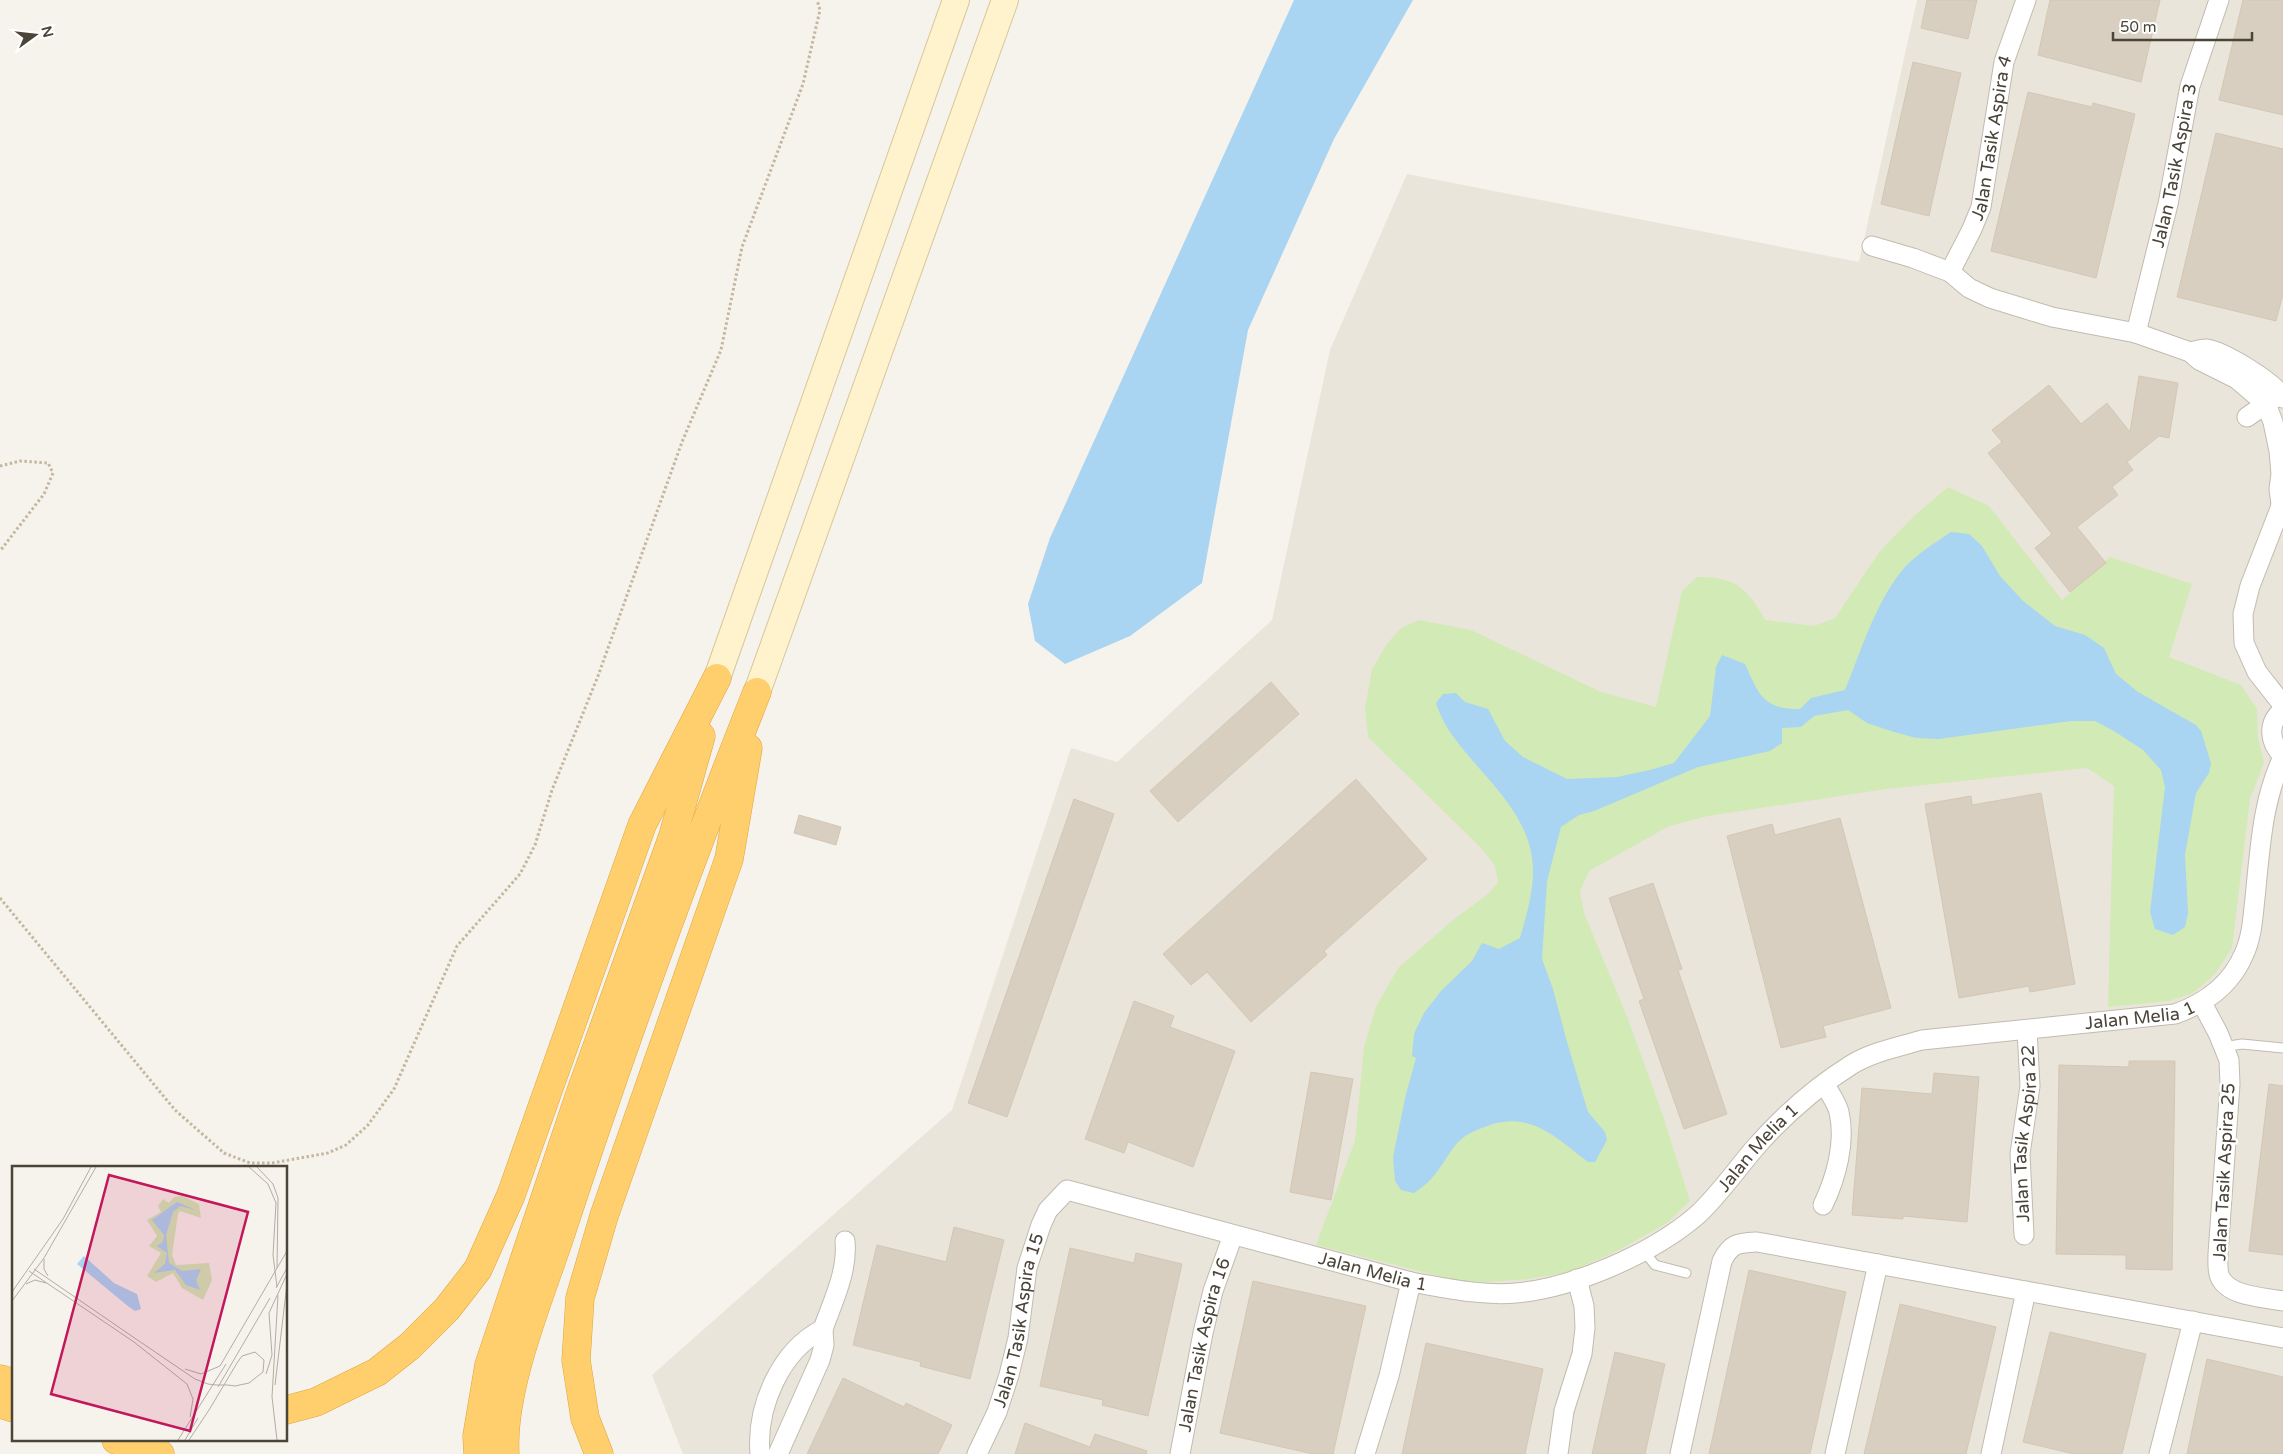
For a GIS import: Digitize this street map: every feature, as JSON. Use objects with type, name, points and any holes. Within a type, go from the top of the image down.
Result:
[{"type":"highway","points":[[504,1454],[504,1434],[516,1371],[592,1098],[673,836],[717,678]]},
{"type":"highway","points":[[288,1409],[316,1402],[377,1372],[410,1346],[447,1309],[478,1269],[511,1195],[642,825],[717,678]]},
{"type":"highway","points":[[478,1454],[477,1436],[489,1365],[592,1098],[698,842],[757,692]]},
{"type":"highway","points":[[599,1454],[585,1418],[576,1360],[580,1298],[604,1216],[729,859],[757,692]]},
{"type":"highway","points":[[0,1378],[12,1382]]},
{"type":"highway","points":[[122,1442],[160,1454]]},
{"type":"street","points":[[717,678],[956,0]]},
{"type":"street","points":[[757,692],[1005,0]]},
{"type":"street","name":"Jalan Tasik Aspira 4","points":[[1950,272],[1981,207],[2004,62],[2026,0]]},
{"type":"street","name":"Jalan Tasik Aspira 3","points":[[2136,333],[2168,204],[2190,86],[2218,0]]},
{"type":"street","points":[[1872,246],[1913,258],[1950,272],[1969,288],[1990,298],[2052,317],[2136,333],[2190,352],[2199,360],[2278,397]]},
{"type":"street","points":[[2247,417],[2278,397]]},
{"type":"street","points":[[2278,397],[2273,422],[2279,451],[2281,474],[2279,489],[2282,502],[2250,586],[2243,614],[2244,643],[2256,672],[2283,705]]},
{"type":"street","points":[[2283,710],[2273,722],[2271,731],[2277,750],[2283,756]]},
{"type":"street","name":"Jalan Melia 1","points":[[1067,1190],[1411,1282],[1455,1290],[1515,1293],[1549,1288],[1577,1280],[1612,1266],[1643,1250],[1696,1216],[1763,1139],[1824,1084],[1852,1064],[1886,1050],[1913,1043],[2176,1014],[2214,996],[2232,975],[2245,953],[2251,930],[2265,809],[2272,780],[2283,756]]},
{"type":"street","name":"Jalan Tasik Aspira 25","points":[[2202,1003],[2229,1060],[2230,1084],[2218,1254],[2219,1275],[2225,1286],[2246,1294],[2283,1300]]},
{"type":"street","name":"Jalan Tasik Aspira 22","points":[[2024,1235],[2020,1154],[2030,1086],[2027,1030]]},
{"type":"street","points":[[1823,1205],[1834,1183],[1840,1135],[1839,1111],[1824,1084]]},
{"type":"street","name":"Jalan Tasik Aspira 15","points":[[976,1454],[997,1412],[1009,1375],[1018,1338],[1027,1268],[1041,1225],[1048,1210],[1067,1190]]},
{"type":"street","name":"Jalan Tasik Aspira 16","points":[[1180,1454],[1213,1291],[1234,1235]]},
{"type":"street","points":[[778,1454],[820,1360],[824,1344],[823,1329],[844,1267],[845,1241]]},
{"type":"street","points":[[1680,1454],[1722,1261],[1728,1250],[1740,1243],[1757,1242],[2283,1338]]},
{"type":"street","points":[[1835,1454],[1878,1264]]},
{"type":"street","points":[[1558,1454],[1564,1411],[1582,1354],[1585,1328],[1584,1306],[1577,1280]]},
{"type":"street","points":[[1365,1454],[1389,1376],[1411,1282]]},
{"type":"street","points":[[1991,1454],[2026,1292]]},
{"type":"street","points":[[2159,1454],[2193,1321]]},
{"type":"street","points":[[760,1454],[759,1436],[770,1390],[791,1354],[814,1334],[823,1329]]},
{"type":"lane","points":[[2224,1046],[2242,1044],[2283,1048]]},
{"type":"lane","points":[[1643,1250],[1655,1265],[1686,1273]]},
{"type":"path","points":[[0,898],[175,1110],[224,1152],[250,1164],[272,1163],[328,1153],[346,1145],[368,1126],[394,1089],[457,946],[520,874],[535,845],[552,790],[598,676],[682,442],[721,350],[742,247],[803,84],[820,10],[817,0]]},
{"type":"path","points":[[0,466],[20,462],[48,462],[53,473],[44,494],[0,551]]},
{"type":"shaded area","points":[[1917,0],[2283,0],[2283,1454],[683,1454],[652,1375],[952,1110],[1071,748],[1117,762],[1272,620],[1330,350],[1407,174],[1859,262]]},
{"type":"green space","points":[[1948,487],[1989,506],[2062,600],[2110,557],[2192,584],[2169,657],[2241,685],[2257,709],[2258,738],[2264,763],[2250,799],[2232,948],[2215,974],[2193,993],[2169,1001],[2108,1007],[2114,786],[2087,768],[1886,789],[1708,816],[1669,826],[1589,871],[1580,891],[1584,913],[1628,1019],[1663,1116],[1690,1201],[1667,1223],[1617,1251],[1569,1272],[1529,1279],[1487,1282],[1459,1281],[1316,1245],[1355,1141],[1364,1047],[1376,1007],[1398,968],[1453,920],[1488,894],[1498,882],[1495,866],[1482,849],[1368,737],[1365,709],[1372,669],[1387,644],[1401,628],[1419,620],[1471,630],[1601,692],[1656,707],[1682,591],[1697,577],[1721,579],[1739,586],[1759,609],[1765,620],[1814,626],[1835,618],[1880,551],[1914,516]]},
{"type":"water","points":[[1294,0],[1413,0],[1334,139],[1248,330],[1202,583],[1130,636],[1065,664],[1035,641],[1028,604],[1050,538]]},
{"type":"water","points":[[1951,532],[1969,534],[1982,546],[2000,576],[2023,601],[2055,626],[2085,635],[2104,648],[2116,674],[2138,692],[2196,725],[2201,731],[2211,763],[2209,773],[2196,793],[2185,855],[2188,913],[2185,927],[2173,935],[2155,929],[2150,912],[2165,787],[2161,770],[2143,750],[2114,731],[2095,721],[2071,721],[1939,739],[1916,738],[1867,723],[1848,710],[1814,716],[1801,727],[1782,728],[1782,743],[1770,751],[1698,767],[1594,811],[1579,815],[1561,827],[1547,881],[1542,959],[1553,989],[1588,1112],[1605,1132],[1607,1140],[1595,1162],[1588,1162],[1564,1143],[1540,1128],[1527,1123],[1513,1121],[1498,1123],[1474,1131],[1460,1140],[1432,1178],[1414,1193],[1401,1190],[1395,1181],[1393,1157],[1406,1094],[1416,1058],[1412,1056],[1414,1034],[1424,1013],[1441,991],[1472,961],[1482,943],[1499,949],[1520,938],[1529,904],[1533,872],[1531,853],[1519,820],[1509,804],[1456,740],[1442,719],[1436,703],[1443,694],[1456,693],[1465,702],[1488,709],[1505,741],[1523,757],[1567,779],[1617,777],[1674,763],[1710,716],[1716,667],[1722,655],[1745,664],[1759,692],[1770,703],[1778,706],[1800,709],[1811,698],[1845,690],[1875,615],[1891,586],[1911,561]]},
{"type":"building","points":[[1927,0],[1977,0],[1968,39],[1921,28]]},
{"type":"building","points":[[2050,0],[2160,0],[2141,82],[2038,55]]},
{"type":"building","points":[[2243,0],[2283,0],[2283,115],[2219,100]]},
{"type":"building","points":[[1913,62],[1961,73],[1929,216],[1881,204]]},
{"type":"building","points":[[2028,92],[2092,107],[2093,103],[2135,114],[2096,278],[1991,251]]},
{"type":"building","points":[[2216,133],[2283,149],[2283,294],[2276,321],[2177,297]]},
{"type":"building","points":[[2139,376],[2178,383],[2169,438],[2159,436],[2127,462],[2133,470],[2112,487],[2118,495],[2077,527],[2106,563],[2070,592],[2035,548],[2052,534],[1988,453],[2002,442],[1992,430],[2049,385],[2081,424],[2107,403],[2130,432]]},
{"type":"building","points":[[1271,682],[1299,714],[1178,822],[1150,791]]},
{"type":"building","points":[[1356,779],[1427,859],[1324,951],[1327,955],[1251,1022],[1207,972],[1191,985],[1163,954]]},
{"type":"building","points":[[2041,793],[2075,984],[2030,992],[2029,986],[1959,998],[1925,804],[1971,796],[1972,805]]},
{"type":"building","points":[[1074,799],[1114,814],[1007,1117],[968,1103]]},
{"type":"building","points":[[799,815],[841,827],[836,845],[794,833]]},
{"type":"building","points":[[1840,818],[1891,1008],[1823,1026],[1826,1037],[1781,1048],[1727,836],[1772,824],[1775,835]]},
{"type":"building","points":[[1653,883],[1682,969],[1678,970],[1727,1114],[1684,1129],[1639,1001],[1644,999],[1609,898]]},
{"type":"building","points":[[1134,1001],[1174,1016],[1170,1027],[1235,1051],[1193,1167],[1128,1142],[1124,1153],[1085,1139]]},
{"type":"building","points":[[2129,1061],[2175,1061],[2172,1270],[2126,1269],[2126,1255],[2056,1254],[2059,1065],[2129,1067]]},
{"type":"building","points":[[1311,1072],[1353,1079],[1331,1200],[1290,1192]]},
{"type":"building","points":[[1934,1073],[1979,1077],[1967,1222],[1903,1216],[1903,1219],[1852,1215],[1862,1088],[1932,1094]]},
{"type":"building","points":[[2269,1084],[2283,1086],[2283,1255],[2249,1251]]},
{"type":"building","points":[[954,1227],[1004,1240],[970,1379],[920,1366],[921,1362],[853,1345],[877,1245],[946,1262]]},
{"type":"building","points":[[1070,1248],[1134,1263],[1136,1253],[1182,1264],[1148,1416],[1102,1405],[1103,1400],[1040,1386]]},
{"type":"building","points":[[1749,1270],[1846,1292],[1810,1454],[1709,1454]]},
{"type":"building","points":[[1253,1281],[1366,1306],[1333,1454],[1313,1454],[1220,1433]]},
{"type":"building","points":[[1900,1304],[1996,1327],[1966,1454],[1864,1454]]},
{"type":"building","points":[[2050,1332],[2146,1354],[2122,1454],[2074,1454],[2023,1442]]},
{"type":"building","points":[[1426,1343],[1543,1369],[1525,1454],[1402,1454]]},
{"type":"building","points":[[1615,1352],[1665,1364],[1645,1454],[1592,1454]]},
{"type":"building","points":[[2207,1359],[2283,1377],[2283,1454],[2187,1454]]},
{"type":"building","points":[[843,1378],[904,1407],[906,1403],[952,1425],[938,1454],[807,1454]]},
{"type":"building","points":[[1025,1423],[1090,1447],[1095,1434],[1147,1451],[1146,1454],[1015,1454]]}]
